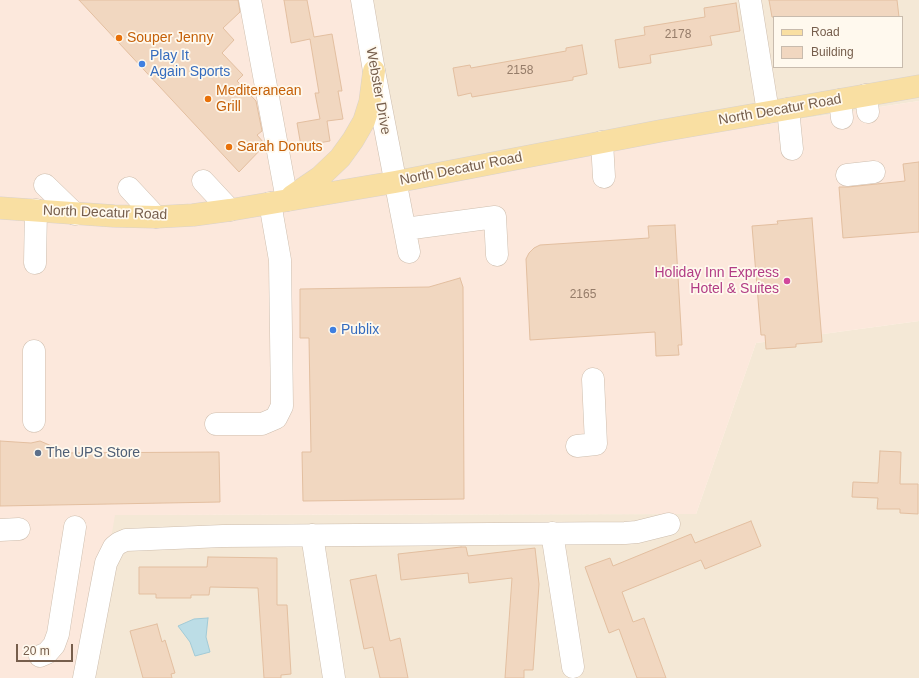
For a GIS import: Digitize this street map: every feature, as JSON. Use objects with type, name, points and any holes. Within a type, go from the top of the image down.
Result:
[{"type":"main road","points":[[278,202],[320,177],[340,158],[364,121],[370,102],[374,71]]},
{"type":"main road","name":"North Decatur Road","points":[[0,208],[122,216],[156,217],[193,215],[395,182],[778,110],[841,109],[867,103],[919,86]]},
{"type":"street","points":[[216,424],[262,424],[276,418],[282,406],[278,202],[250,0]]},
{"type":"street","name":"Webster Drive","points":[[362,0],[374,71],[409,252]]},
{"type":"street","points":[[750,0],[778,110],[792,149]]},
{"type":"street","points":[[602,142],[604,177]]},
{"type":"street","points":[[847,175],[874,172]]},
{"type":"street","points":[[203,181],[230,210]]},
{"type":"street","points":[[45,185],[75,214]]},
{"type":"street","points":[[129,188],[156,217]]},
{"type":"street","points":[[35,263],[36,210]]},
{"type":"street","points":[[404,229],[495,217],[497,256]]},
{"type":"street","points":[[34,351],[34,421]]},
{"type":"street","points":[[577,446],[596,444],[593,379]]},
{"type":"street","points":[[84,678],[106,563],[110,554],[119,543],[126,540],[223,536],[637,532],[669,524]]},
{"type":"street","points":[[40,656],[47,653],[54,645],[58,634],[75,527]]},
{"type":"street","points":[[552,532],[573,667]]},
{"type":"street","points":[[312,535],[334,678]]},
{"type":"shaded area","points":[[0,0],[363,0],[393,181],[919,101],[919,321],[756,343],[696,514],[115,515],[87,678],[0,678]]},
{"type":"shaded area","points":[[259,0],[919,0],[919,101],[393,181]]},
{"type":"shaded area","points":[[919,321],[919,678],[87,678],[114,515],[696,514],[756,343]]},
{"type":"water","points":[[208,618],[206,637],[210,652],[195,656],[190,642],[178,626],[194,619]]},
{"type":"building","points":[[79,0],[238,0],[240,12],[223,28],[234,40],[222,53],[243,75],[237,81],[256,101],[262,131],[257,135],[264,143],[264,146],[239,172]]},
{"type":"building","points":[[284,0],[307,0],[314,37],[332,34],[342,91],[338,91],[343,119],[327,121],[330,141],[301,146],[297,123],[320,119],[315,93],[319,93],[310,39],[291,43]]},
{"type":"building","points":[[769,0],[897,0],[899,16],[773,16],[772,17]]},
{"type":"building","points":[[736,3],[740,31],[710,36],[712,45],[650,55],[651,63],[619,68],[615,40],[645,35],[644,27],[705,17],[704,8]]},
{"type":"building","points":[[582,45],[587,74],[573,77],[573,80],[472,97],[471,93],[458,96],[453,68],[470,65],[471,68],[566,51],[566,48]]},
{"type":"building","points":[[919,162],[919,232],[843,238],[839,187],[905,181],[903,164]]},
{"type":"building","name":"Holiday Inn Express Hotel & Suites","points":[[812,218],[822,342],[796,344],[796,347],[766,349],[765,335],[761,335],[752,226],[778,224],[777,221]]},
{"type":"building","points":[[675,225],[682,345],[678,345],[679,355],[656,356],[655,332],[530,340],[526,259],[534,248],[540,245],[649,238],[648,226]]},
{"type":"building","points":[[460,278],[463,287],[464,499],[303,501],[302,452],[311,452],[309,338],[300,338],[300,289],[429,287]]},
{"type":"building","points":[[0,441],[31,443],[40,441],[54,447],[56,453],[219,452],[220,502],[0,506]]},
{"type":"building","points":[[880,451],[901,452],[900,484],[918,484],[918,514],[900,513],[900,509],[877,509],[878,498],[852,497],[853,482],[878,483]]},
{"type":"building","points":[[751,521],[761,546],[705,569],[701,560],[622,592],[633,622],[644,618],[666,678],[637,678],[619,629],[609,633],[585,567],[610,558],[613,566],[691,534],[695,543]]},
{"type":"building","points":[[466,547],[468,556],[535,548],[539,584],[533,670],[524,670],[524,678],[505,678],[512,578],[469,583],[468,573],[401,580],[398,554]]},
{"type":"building","points":[[208,557],[277,558],[277,605],[287,605],[291,674],[281,675],[281,678],[264,678],[258,588],[210,587],[209,595],[191,595],[191,598],[156,598],[156,594],[139,594],[139,567],[207,567]]},
{"type":"building","points":[[376,575],[390,641],[400,638],[408,678],[380,678],[373,647],[364,649],[350,580]]},
{"type":"building","points":[[157,624],[162,642],[165,640],[175,673],[171,674],[172,678],[143,678],[130,631]]},
{"type":"place","name":"Souper Jenny","points":[[119,38]]},
{"type":"place","name":"Play It Again Sports","points":[[142,64]]},
{"type":"place","name":"Mediteranean Grill","points":[[208,99]]},
{"type":"place","name":"Sarah Donuts","points":[[229,147]]},
{"type":"place","name":"Holiday Inn Express Hotel & Suites","points":[[787,281]]},
{"type":"place","name":"Publix","points":[[333,330]]},
{"type":"place","name":"The UPS Store","points":[[38,453]]}]
